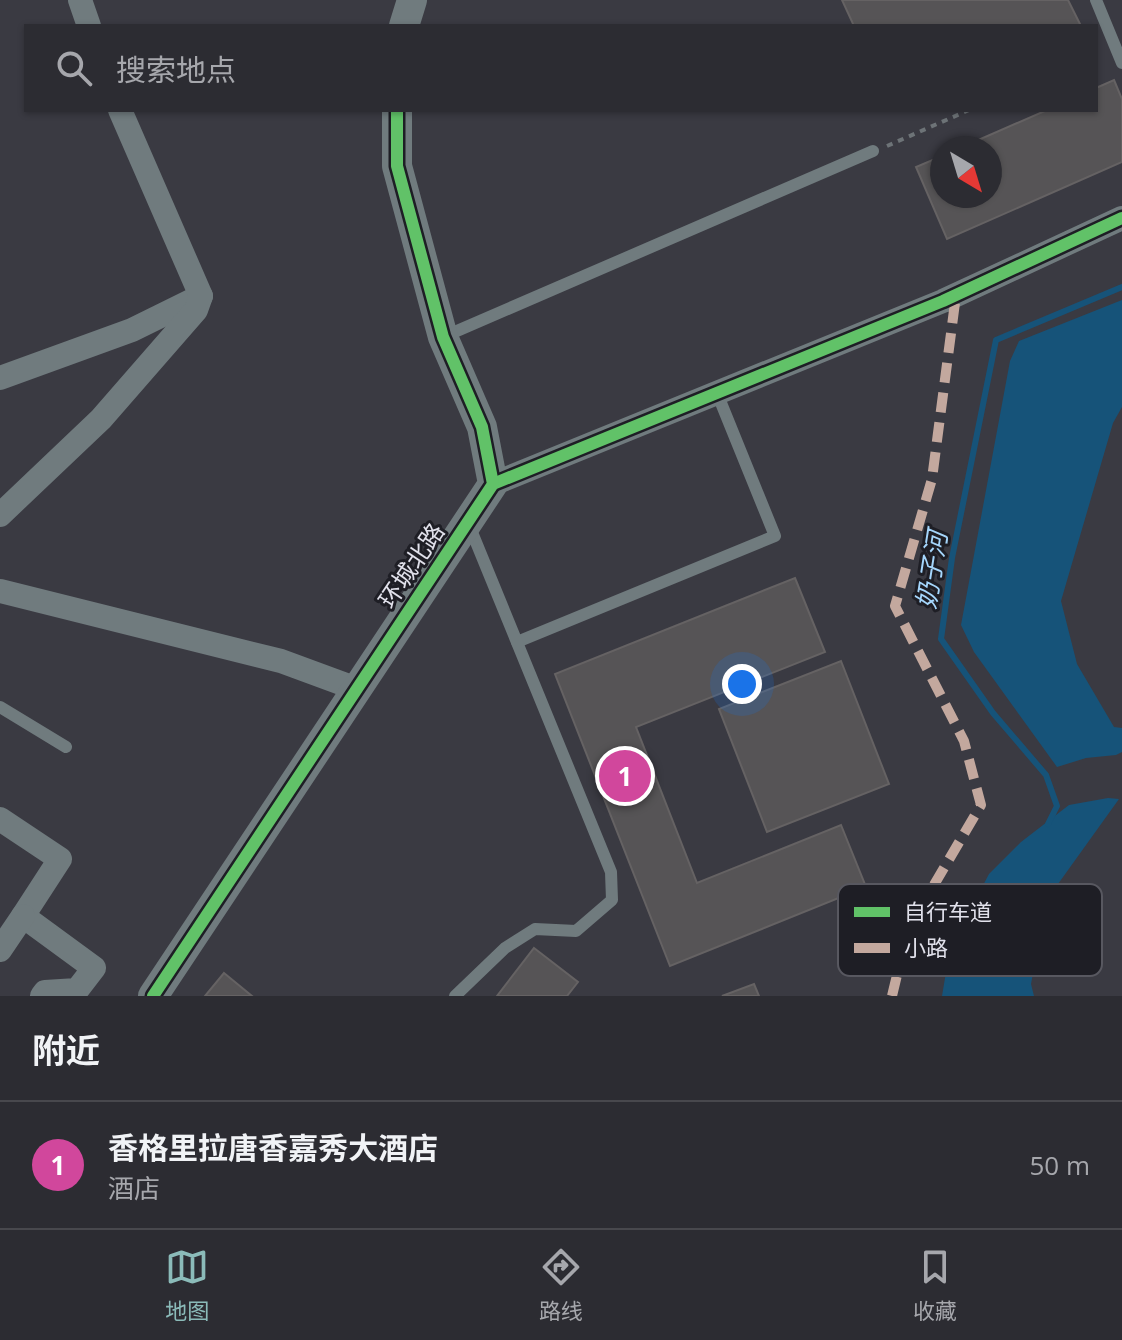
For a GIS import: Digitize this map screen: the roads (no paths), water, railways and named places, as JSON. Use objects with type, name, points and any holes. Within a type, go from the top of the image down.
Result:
[{"type":"street","points":[[80,0],[88,24]]},
{"type":"street","points":[[405,24],[412,0]]},
{"type":"street","points":[[0,515],[101,419],[196,310],[201,296],[121,112]]},
{"type":"street","points":[[397,112],[397,166],[443,337],[482,427],[493,484],[943,301],[1122,218]]},
{"type":"street","points":[[0,378],[132,330],[201,296]]},
{"type":"street","name":"环城北路","points":[[153,996],[493,484]]},
{"type":"street","points":[[0,591],[281,661],[357,689]]},
{"type":"street","points":[[0,819],[60,859],[0,950]]},
{"type":"street","points":[[23,916],[94,968],[90,989],[45,992],[42,996]]},
{"type":"lane","points":[[1096,0],[1122,63]]},
{"type":"lane","points":[[443,337],[873,151]]},
{"type":"lane","points":[[517,642],[775,536],[717,393]]},
{"type":"lane","points":[[455,996],[505,948],[535,929],[576,931],[612,900],[611,872],[468,522]]},
{"type":"lane","points":[[0,707],[66,747]]},
{"type":"water","points":[[1122,300],[1122,407],[1113,423],[1061,601],[1077,664],[1114,727],[1122,728],[1122,752],[1057,767],[974,652],[961,625],[1010,361],[1019,341]]},
{"type":"water","points":[[1119,799],[1058,884],[984,884],[989,874],[1021,842],[1069,805]]},
{"type":"water","points":[[945,976],[1032,976],[1034,996],[942,996]]},
{"type":"waterway","name":"奶子河","points":[[1048,824],[1057,806],[1046,775],[993,713],[941,639],[952,558],[996,340],[1122,287]]},
{"type":"place","name":"香格里拉唐香嘉秀大酒店","points":[[625,776]]}]
